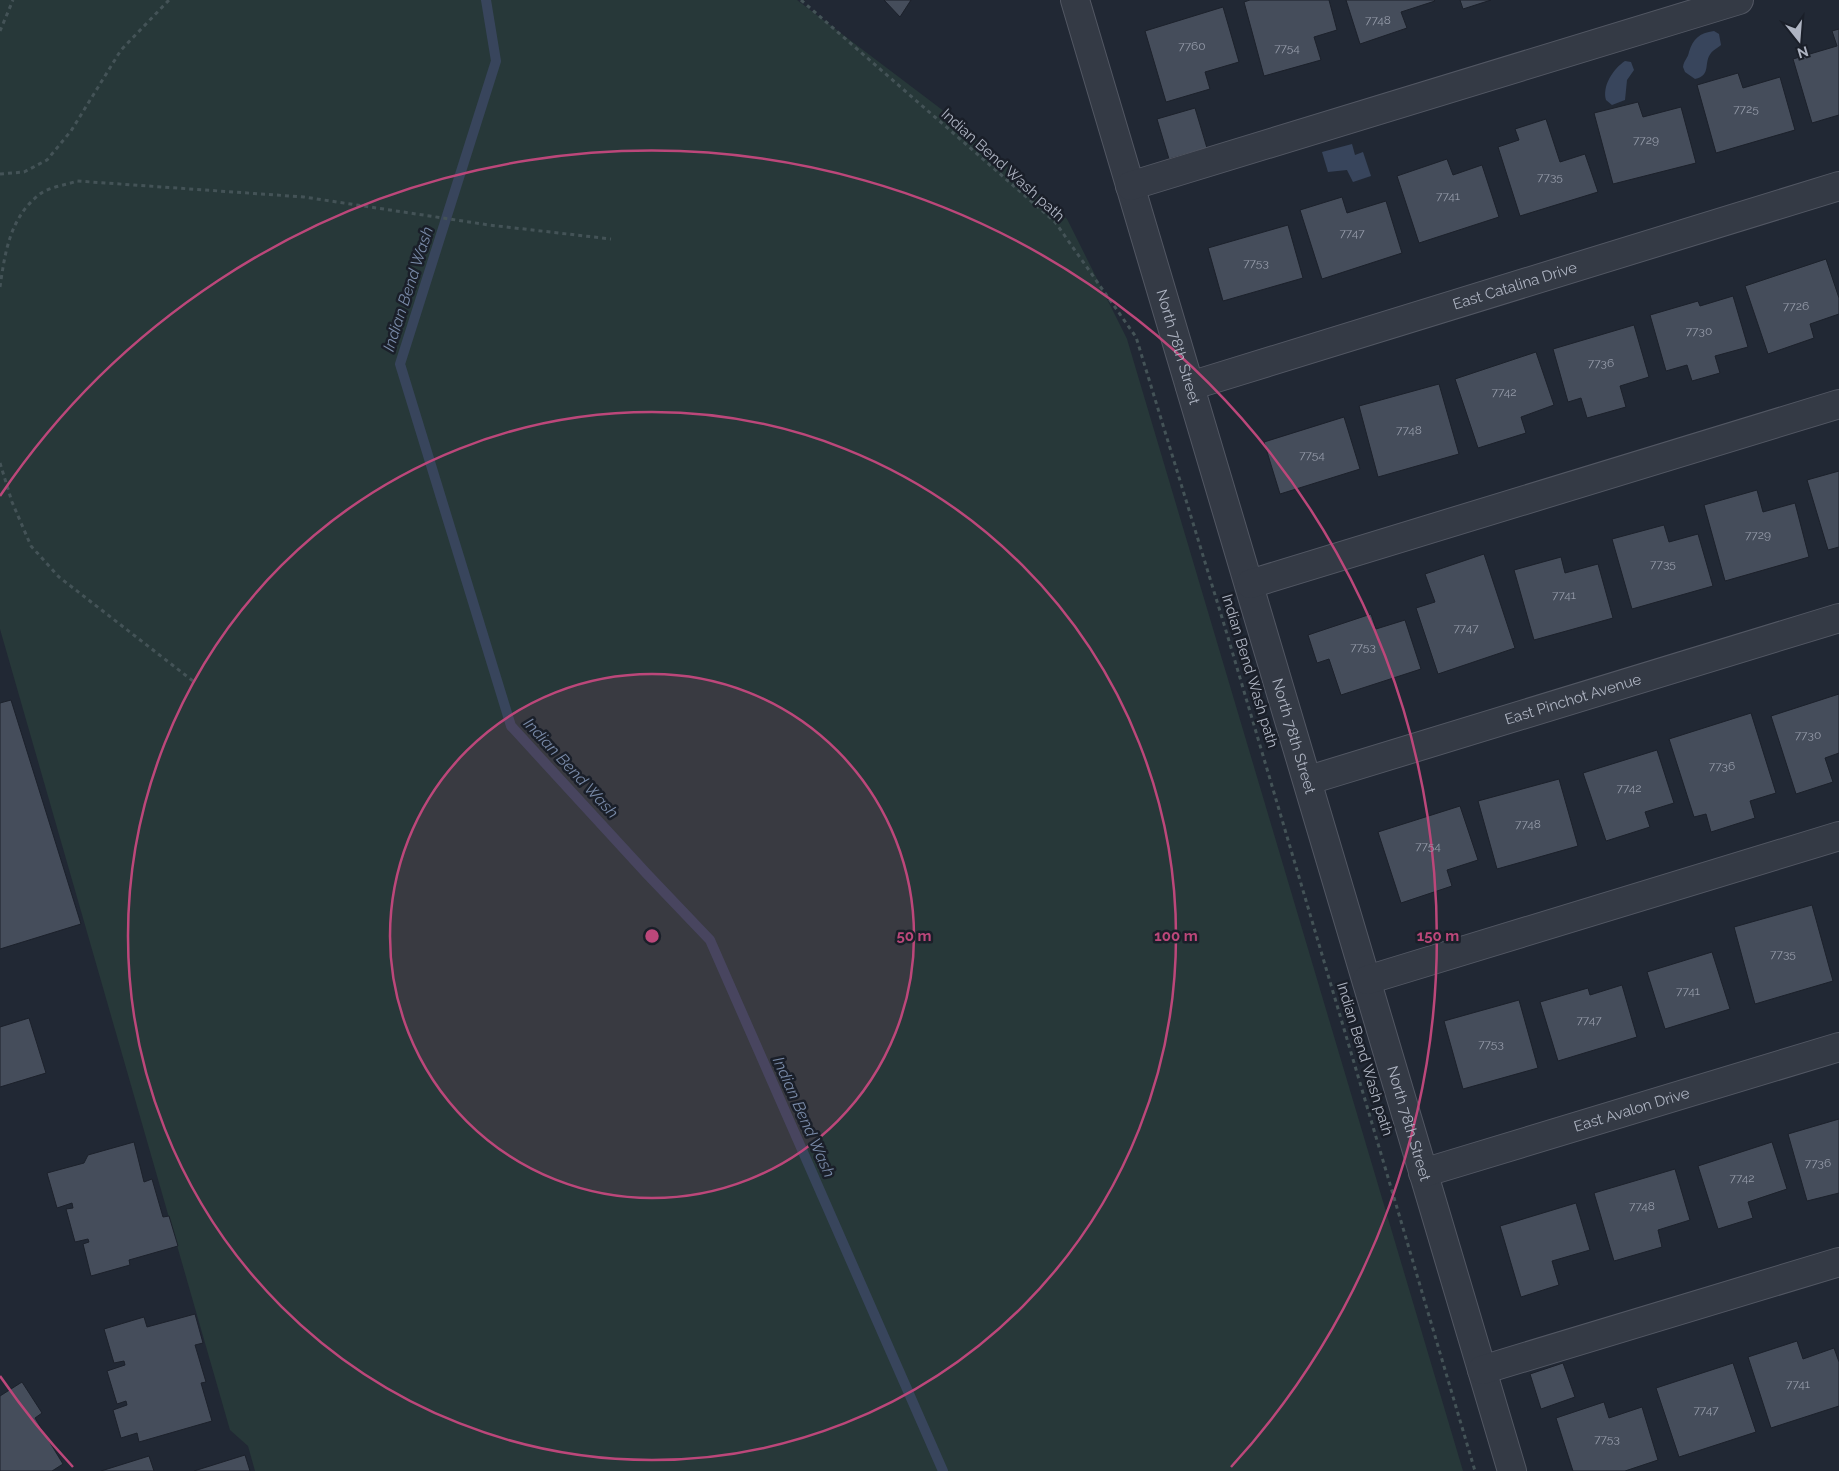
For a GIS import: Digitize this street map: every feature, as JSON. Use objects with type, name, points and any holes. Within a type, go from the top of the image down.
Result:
[{"type":"street","name":"North 78th Street","points":[[1075,0],[1512,1471]]},
{"type":"street","points":[[1130,186],[1739,0]]},
{"type":"street","name":"East Catalina Drive","points":[[1190,386],[1839,186]]},
{"type":"street","points":[[1250,584],[1839,404]]},
{"type":"street","name":"East Pinchot Avenue","points":[[1308,780],[1839,618]]},
{"type":"street","points":[[1366,980],[1839,836]]},
{"type":"street","name":"East Avalon Drive","points":[[1422,1173],[1839,1047]]},
{"type":"street","points":[[1482,1370],[1839,1262]]},
{"type":"path","points":[[0,31],[13,0]]},
{"type":"path","points":[[0,174],[24,172],[47,160],[71,131],[121,50],[169,0]]},
{"type":"path","name":"Indian Bend Wash path","points":[[801,0],[1055,222],[1136,337],[1230,644],[1475,1471]]},
{"type":"path","points":[[0,287],[5,254],[17,218],[41,193],[77,181],[304,197],[490,225],[611,239]]},
{"type":"path","points":[[0,463],[12,502],[31,546],[59,577],[194,681]]},
{"type":"shaded area","points":[[0,0],[797,0],[949,115],[1067,219],[1127,339],[1463,1471],[255,1471],[248,1446],[230,1430],[0,629]]},
{"type":"water","points":[[1714,31],[1719,34],[1721,45],[1709,57],[1704,75],[1695,79],[1685,72],[1684,63],[1695,40],[1704,33]]},
{"type":"water","points":[[1625,61],[1631,62],[1634,70],[1627,80],[1625,100],[1612,105],[1606,100],[1607,84],[1616,68]]},
{"type":"water","points":[[1352,144],[1355,155],[1363,152],[1371,176],[1353,182],[1347,170],[1328,172],[1322,152]]},
{"type":"building","points":[[884,0],[911,0],[900,17]]},
{"type":"building","points":[[1250,0],[1329,0],[1337,30],[1314,37],[1321,60],[1264,76],[1244,2]]},
{"type":"building","points":[[1346,0],[1435,1],[1401,12],[1407,28],[1360,44]]},
{"type":"building","points":[[1460,0],[1491,0],[1463,9]]},
{"type":"building","points":[[1223,7],[1239,62],[1205,72],[1210,89],[1166,102],[1145,31]]},
{"type":"building","points":[[1839,29],[1839,115],[1812,123],[1793,59],[1837,46],[1832,31]]},
{"type":"building","points":[[1738,73],[1743,88],[1780,77],[1795,130],[1716,153],[1697,85]]},
{"type":"building","points":[[1638,102],[1643,117],[1681,107],[1696,163],[1613,184],[1594,113]]},
{"type":"building","points":[[1195,108],[1207,148],[1169,159],[1157,119]]},
{"type":"building","points":[[1546,119],[1560,162],[1585,154],[1598,192],[1520,216],[1498,147],[1519,140],[1515,129]]},
{"type":"building","points":[[1447,159],[1453,175],[1482,165],[1499,217],[1419,243],[1397,176]]},
{"type":"building","points":[[1342,197],[1347,213],[1386,201],[1402,253],[1322,279],[1300,210]]},
{"type":"building","points":[[1288,225],[1303,278],[1223,301],[1208,248]]},
{"type":"building","points":[[1826,259],[1839,298],[1839,314],[1810,324],[1814,338],[1768,354],[1745,286]]},
{"type":"building","points":[[1733,296],[1748,347],[1715,356],[1720,373],[1692,381],[1687,365],[1666,371],[1650,315],[1698,301],[1700,306]]},
{"type":"building","points":[[1634,325],[1649,377],[1620,386],[1626,407],[1587,418],[1581,398],[1568,402],[1553,349]]},
{"type":"building","points":[[1536,352],[1554,405],[1521,417],[1526,433],[1478,448],[1455,379]]},
{"type":"building","points":[[1439,384],[1459,454],[1378,477],[1359,406]]},
{"type":"building","points":[[1344,417],[1360,469],[1280,494],[1264,442]]},
{"type":"building","points":[[1839,471],[1839,547],[1828,550],[1807,480]]},
{"type":"building","points":[[1757,490],[1763,512],[1795,503],[1809,557],[1725,581],[1704,505]]},
{"type":"building","points":[[1664,525],[1669,542],[1698,534],[1713,586],[1632,609],[1612,539]]},
{"type":"building","points":[[1484,554],[1515,648],[1438,674],[1416,608],[1435,602],[1425,574]]},
{"type":"building","points":[[1561,557],[1565,573],[1598,564],[1613,618],[1534,640],[1514,570]]},
{"type":"building","points":[[1371,614],[1376,629],[1405,620],[1421,669],[1341,695],[1329,659],[1317,663],[1308,635]]},
{"type":"building","points":[[1839,694],[1839,753],[1825,758],[1833,782],[1796,794],[1771,716]]},
{"type":"building","points":[[11,700],[81,924],[0,949],[0,703]]},
{"type":"building","points":[[1751,713],[1776,793],[1750,801],[1755,818],[1711,832],[1706,814],[1694,817],[1669,739]]},
{"type":"building","points":[[1657,750],[1674,803],[1645,812],[1650,827],[1606,841],[1583,773]]},
{"type":"building","points":[[1559,779],[1578,846],[1497,869],[1478,801]]},
{"type":"building","points":[[1460,806],[1478,860],[1447,870],[1452,886],[1401,903],[1378,832]]},
{"type":"building","points":[[1812,905],[1833,981],[1755,1004],[1734,927]]},
{"type":"building","points":[[1712,952],[1730,1009],[1665,1029],[1647,972]]},
{"type":"building","points":[[1622,985],[1637,1037],[1558,1061],[1540,1002],[1588,988],[1590,995]]},
{"type":"building","points":[[1519,1000],[1538,1068],[1463,1089],[1444,1021]]},
{"type":"building","points":[[29,1018],[46,1073],[0,1087],[0,1027]]},
{"type":"building","points":[[1839,1119],[1839,1193],[1807,1201],[1788,1134]]},
{"type":"building","points":[[134,1142],[144,1182],[152,1179],[163,1217],[169,1216],[178,1246],[129,1260],[130,1265],[91,1276],[83,1244],[89,1242],[88,1239],[75,1242],[66,1209],[73,1208],[72,1203],[57,1208],[47,1173],[84,1163],[88,1155]]},
{"type":"building","points":[[1772,1142],[1787,1189],[1748,1202],[1753,1218],[1718,1229],[1698,1166]]},
{"type":"building","points":[[1675,1169],[1690,1220],[1658,1230],[1662,1247],[1614,1261],[1594,1193]]},
{"type":"building","points":[[1576,1203],[1590,1250],[1552,1261],[1559,1285],[1521,1297],[1500,1226]]},
{"type":"building","points":[[195,1314],[203,1343],[195,1345],[206,1382],[201,1383],[212,1421],[139,1442],[137,1433],[121,1438],[113,1410],[127,1405],[126,1401],[117,1404],[107,1371],[125,1365],[124,1361],[114,1363],[104,1329],[144,1317],[147,1327]]},
{"type":"building","points":[[1797,1341],[1803,1359],[1834,1348],[1839,1362],[1839,1406],[1771,1428],[1748,1357]]},
{"type":"building","points":[[1563,1363],[1575,1397],[1541,1409],[1530,1374]]},
{"type":"building","points":[[1733,1363],[1756,1432],[1679,1457],[1656,1388]]},
{"type":"building","points":[[22,1382],[42,1413],[35,1418],[63,1464],[52,1471],[0,1471],[0,1396]]},
{"type":"building","points":[[1604,1402],[1609,1418],[1642,1407],[1658,1460],[1625,1471],[1573,1471],[1556,1418]]},
{"type":"building","points":[[245,1455],[250,1471],[194,1471]]},
{"type":"building","points":[[149,1456],[154,1471],[101,1471]]},
{"type":"waterway","name":"Indian Bend Wash","points":[[486,0],[496,61],[400,364],[511,726],[710,940],[943,1471]]}]
